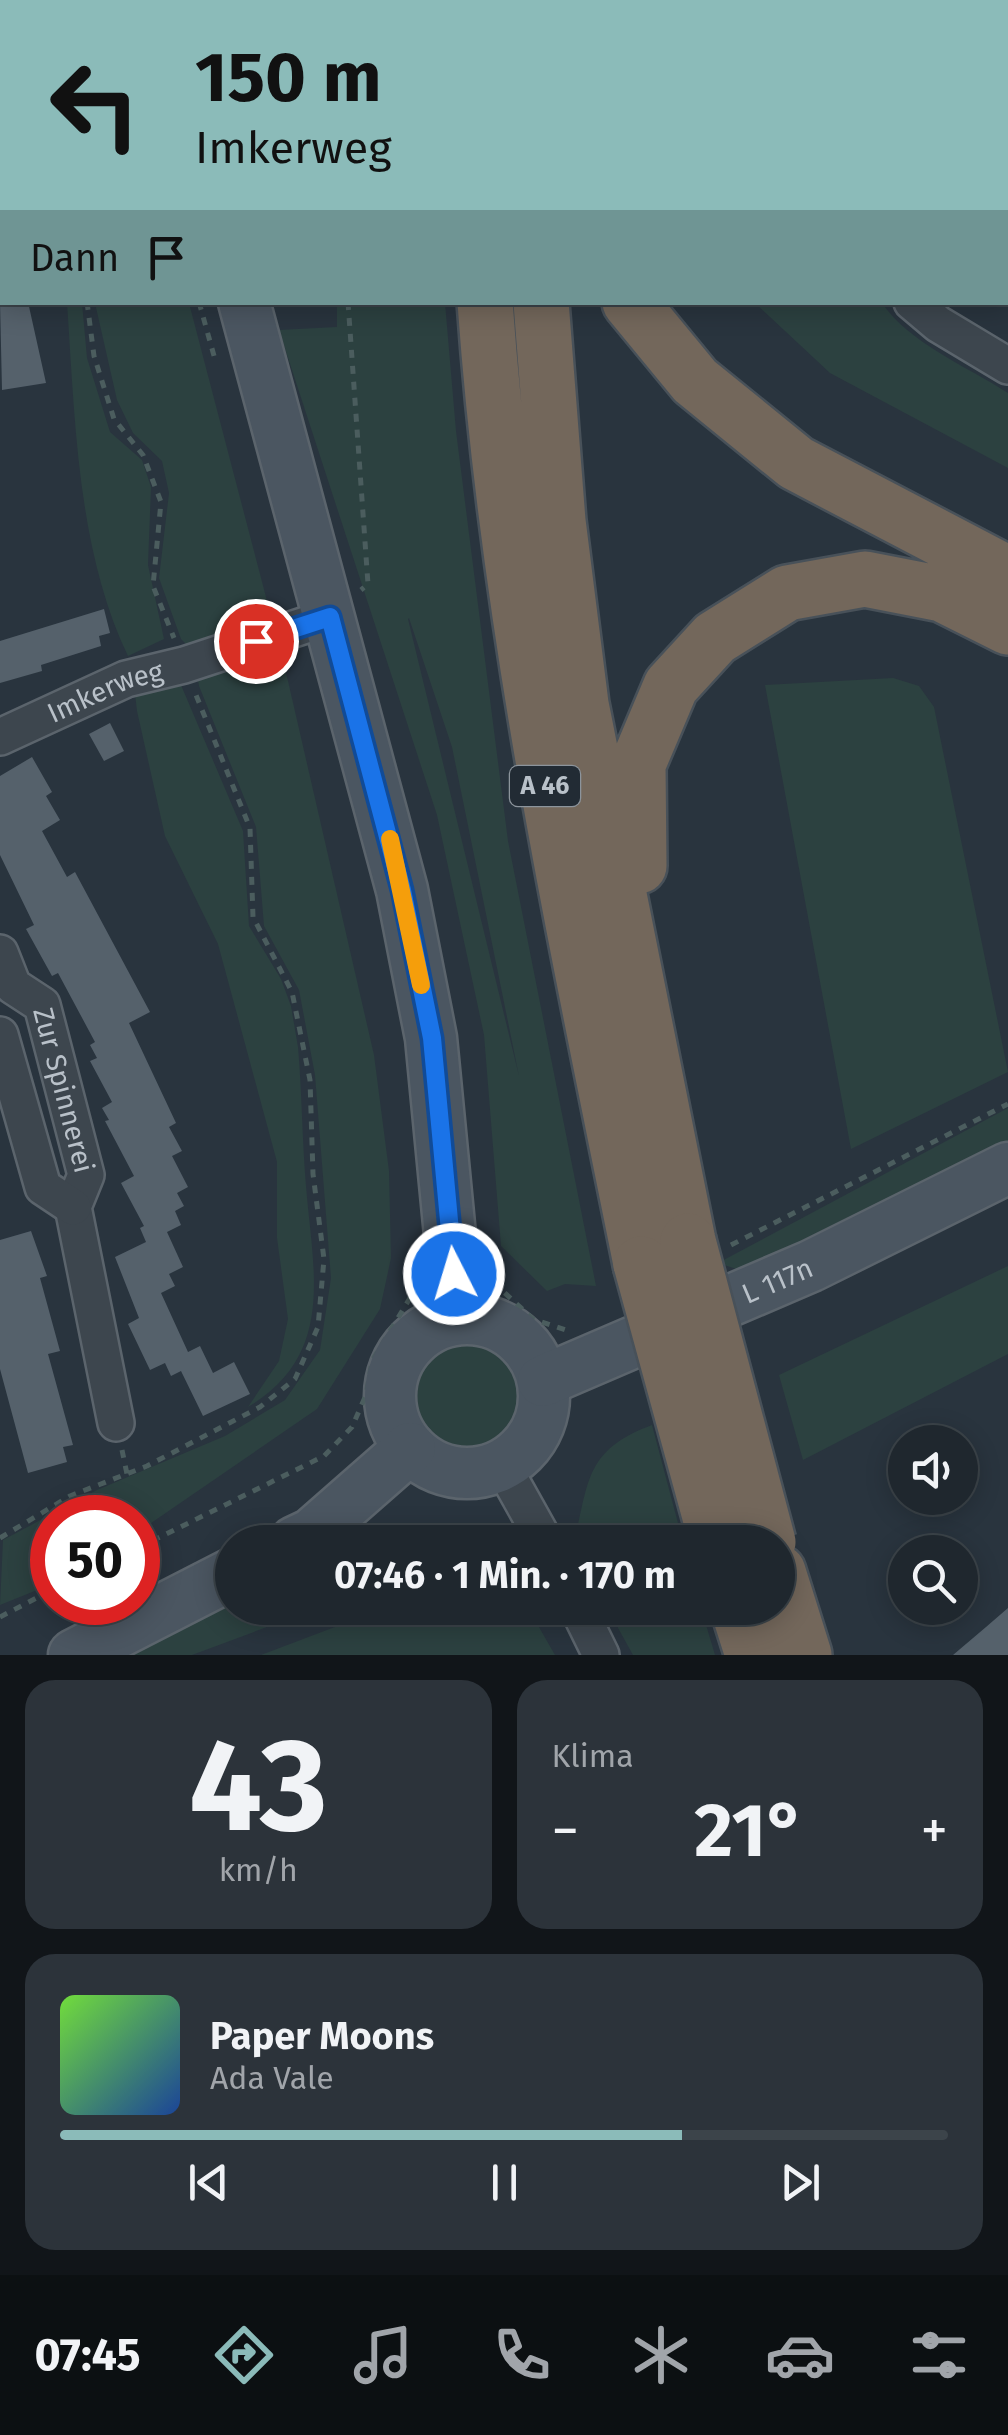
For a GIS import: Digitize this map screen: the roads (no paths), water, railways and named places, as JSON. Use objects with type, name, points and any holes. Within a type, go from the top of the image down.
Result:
[{"type":"highway","name":"A 46","points":[[485,305],[496,460],[539,755],[763,1525]]},
{"type":"highway","name":"A 46","points":[[541,305],[558,521],[581,704],[686,1250],[714,1525]]},
{"type":"highway","points":[[632,305],[695,381],[796,462],[1008,574]]},
{"type":"highway","points":[[686,1250],[639,913],[638,764],[671,686],[716,638],[788,593],[865,579],[942,594],[1008,628]]},
{"type":"highway","points":[[743,1625],[753,1655]]},
{"type":"highway","points":[[795,1625],[804,1655]]},
{"type":"main road","points":[[245,305],[402,890],[432,1038],[456,1296],[434,1325],[414,1338],[390,1380],[390,1404],[396,1428],[410,1448],[430,1464],[453,1472],[478,1473],[502,1465],[522,1450],[537,1430],[544,1406],[543,1381],[522,1340],[456,1296]]},
{"type":"main road","name":"L 117n","points":[[543,1381],[811,1266],[1008,1168]]},
{"type":"main road","points":[[322,1525],[410,1448]]},
{"type":"main road","points":[[74,1655],[215,1583]]},
{"type":"street","points":[[916,305],[938,324],[1008,366]]},
{"type":"street","name":"Imkerweg","points":[[0,737],[126,679],[184,665],[330,617]]},
{"type":"street","name":"Zur Spinnerei","points":[[0,953],[6,999],[42,1005],[86,1174],[73,1207],[116,1423]]},
{"type":"street","name":"Zur Spinnerei","points":[[0,1035],[43,1187],[73,1207]]},
{"type":"street","points":[[502,1465],[535,1525]]},
{"type":"street","points":[[587,1625],[602,1655]]}]
